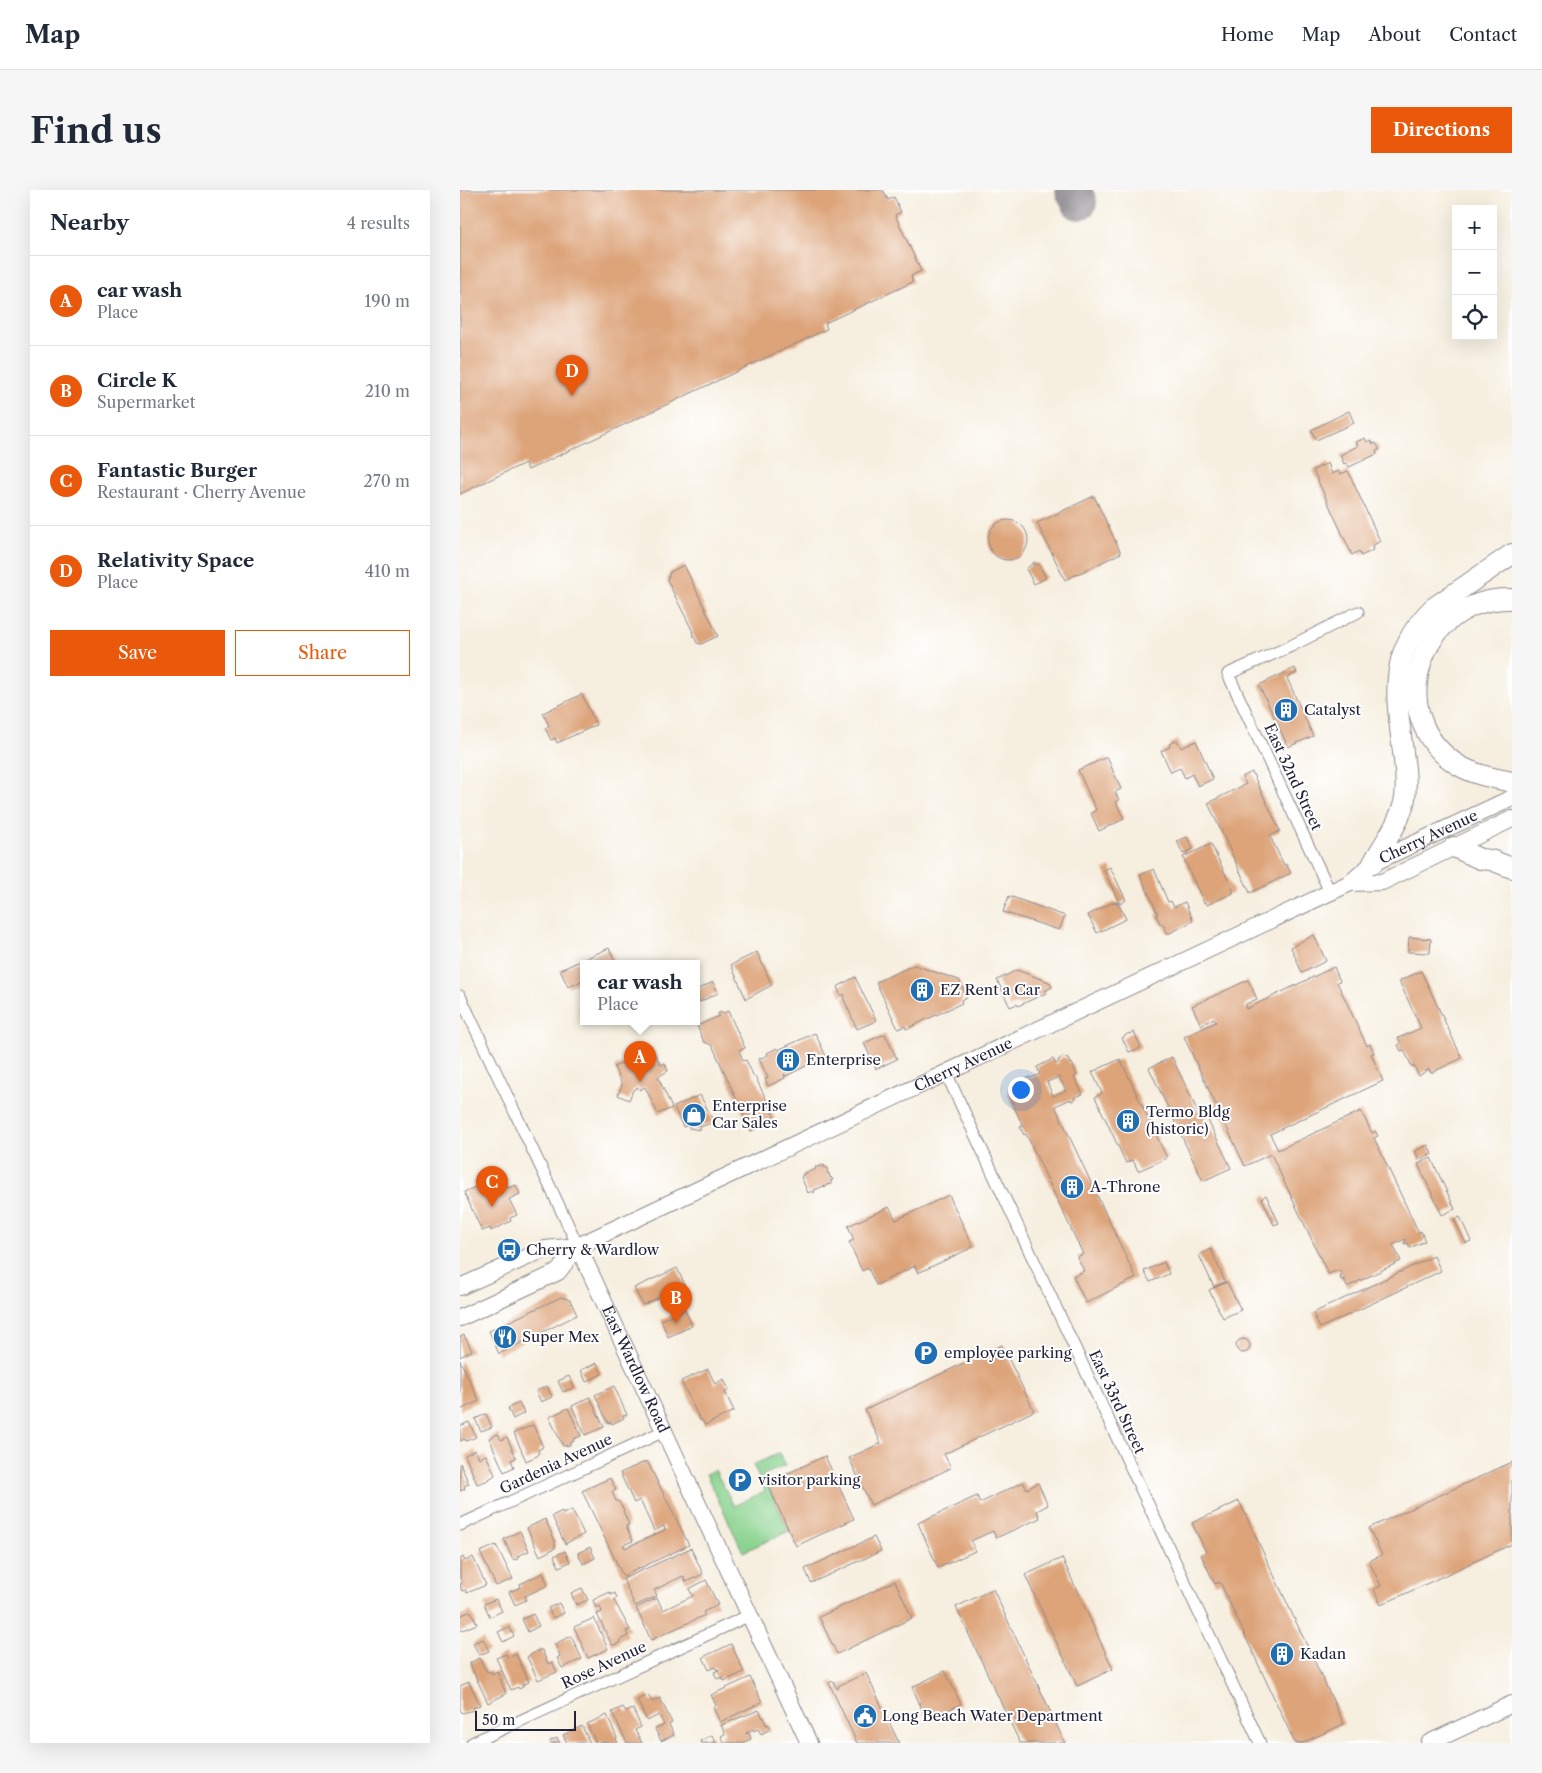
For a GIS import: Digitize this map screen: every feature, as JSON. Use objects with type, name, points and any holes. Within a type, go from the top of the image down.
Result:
[{"type":"highway","points":[[1374,864],[1402,810],[1405,798],[1406,771],[1396,687],[1404,649],[1421,619],[1433,608],[1512,554]]},
{"type":"highway","points":[[1512,599],[1489,601],[1475,605],[1452,617],[1441,627],[1426,649],[1418,672],[1417,686],[1420,713],[1424,725],[1430,736],[1447,756],[1468,770],[1480,775],[1512,782]]},
{"type":"highway","points":[[1454,847],[1512,868]]},
{"type":"main road","name":"Cherry Avenue","points":[[460,1287],[545,1249],[578,1246],[1350,883],[1374,864],[1512,798]]},
{"type":"main road","name":"Cherry Avenue","points":[[1350,883],[1382,882],[1512,819]]},
{"type":"main road","name":"Cherry Avenue","points":[[460,1318],[558,1272],[578,1246]]},
{"type":"main road","name":"East Wardlow Road","points":[[578,1246],[809,1743]]},
{"type":"main road","points":[[1429,1743],[1512,1704]]},
{"type":"street","name":"East 32nd Street","points":[[1330,892],[1228,674],[1291,646],[1358,612]]},
{"type":"street","name":"East Wardlow Road","points":[[460,996],[578,1246]]},
{"type":"street","name":"East 33rd Street","points":[[946,1073],[1260,1743]]},
{"type":"street","name":"Gardenia Avenue","points":[[460,1525],[664,1431]]},
{"type":"street","name":"Rose Avenue","points":[[472,1743],[750,1615]]},
{"type":"green space","points":[[779,1453],[785,1466],[763,1475],[789,1531],[743,1552],[706,1474],[715,1470],[734,1506],[765,1491],[753,1465]]},
{"type":"building","points":[[460,190],[883,190],[888,200],[894,197],[901,212],[895,215],[921,271],[911,276],[913,282],[825,323],[827,329],[528,470],[525,463],[460,494]]},
{"type":"building","points":[[1349,411],[1354,423],[1316,440],[1311,430]]},
{"type":"building","points":[[1365,438],[1367,442],[1371,440],[1373,444],[1376,443],[1380,450],[1376,451],[1377,454],[1349,467],[1347,463],[1344,464],[1340,455],[1358,446],[1356,442]]},
{"type":"building","points":[[1328,463],[1332,474],[1339,471],[1340,474],[1348,471],[1380,541],[1372,546],[1373,550],[1361,556],[1359,551],[1352,555],[1313,470]]},
{"type":"building","points":[[1094,496],[1121,553],[1065,580],[1037,523]]},
{"type":"building","points":[[1004,520],[1012,520],[1019,523],[1025,529],[1028,540],[1025,551],[1019,557],[1012,560],[1004,560],[997,557],[991,551],[988,544],[988,536],[991,529],[997,523]]},
{"type":"building","points":[[1034,562],[1035,565],[1038,563],[1046,578],[1034,584],[1026,569]]},
{"type":"building","points":[[684,565],[718,636],[701,644],[697,643],[667,580],[670,572]]},
{"type":"building","name":"Catalyst","points":[[1295,668],[1297,673],[1287,678],[1313,736],[1288,747],[1259,685]]},
{"type":"building","points":[[582,694],[596,725],[557,743],[555,738],[551,740],[545,728],[549,726],[543,713]]},
{"type":"building","points":[[1177,740],[1181,748],[1196,741],[1213,779],[1198,786],[1192,774],[1185,778],[1180,768],[1171,772],[1161,751],[1170,747],[1169,744]]},
{"type":"building","points":[[1107,757],[1121,789],[1115,792],[1119,800],[1116,802],[1124,819],[1099,831],[1091,813],[1096,810],[1078,770]]},
{"type":"building","points":[[1252,772],[1280,831],[1270,836],[1284,865],[1286,864],[1291,873],[1250,893],[1208,803],[1246,784],[1242,777]]},
{"type":"building","points":[[1187,837],[1193,849],[1183,854],[1177,841]]},
{"type":"building","points":[[1211,844],[1233,893],[1207,905],[1204,903],[1183,857]]},
{"type":"building","points":[[1110,867],[1126,900],[1122,903],[1119,903],[1104,870]]},
{"type":"building","points":[[1154,869],[1168,902],[1171,901],[1174,907],[1185,902],[1193,921],[1170,933],[1167,933],[1163,924],[1161,925],[1140,875]]},
{"type":"building","points":[[1009,896],[1065,916],[1059,930],[1003,912]]},
{"type":"building","points":[[1114,902],[1118,903],[1126,919],[1097,933],[1088,915]]},
{"type":"building","points":[[1314,935],[1326,961],[1302,973],[1291,947]]},
{"type":"building","points":[[1409,937],[1431,939],[1430,953],[1408,952]]},
{"type":"building","points":[[609,948],[615,960],[582,960]]},
{"type":"building","points":[[757,952],[772,985],[746,999],[731,965]]},
{"type":"building","points":[[580,961],[580,982],[568,987],[560,970]]},
{"type":"building","name":"EZ Rent a Car","points":[[914,965],[959,980],[967,997],[961,1000],[962,1003],[906,1029],[905,1026],[898,1029],[876,982]]},
{"type":"building","points":[[1334,967],[1340,981],[1337,982],[1367,1046],[1370,1044],[1374,1053],[1371,1054],[1383,1081],[1270,1134],[1278,1150],[1361,1111],[1372,1133],[1375,1131],[1378,1136],[1374,1138],[1419,1233],[1421,1231],[1425,1241],[1410,1248],[1408,1243],[1405,1244],[1405,1239],[1393,1245],[1401,1261],[1347,1287],[1344,1279],[1341,1280],[1340,1277],[1342,1276],[1339,1270],[1328,1274],[1271,1154],[1245,1166],[1184,1037],[1216,1022],[1214,1018],[1201,1025],[1192,1006],[1248,980],[1257,999],[1246,1004],[1246,1009]]},
{"type":"building","points":[[1017,970],[1049,982],[1052,987],[1045,991],[1046,993],[1018,1006],[1017,1004],[1010,1007],[997,980]]},
{"type":"building","points":[[1421,971],[1462,1058],[1431,1073],[1429,1069],[1419,1076],[1414,1066],[1412,1067],[1404,1050],[1401,1051],[1398,1045],[1401,1043],[1398,1038],[1421,1028],[1399,981]]},
{"type":"building","points":[[855,977],[876,1020],[857,1029],[843,997],[845,996],[844,994],[841,996],[837,987]]},
{"type":"building","points":[[713,982],[718,993],[700,1002],[700,988]]},
{"type":"building","points":[[728,1011],[745,1048],[739,1050],[743,1061],[746,1060],[755,1076],[775,1118],[751,1131],[712,1045],[704,1042],[697,1026],[719,1016],[718,1014],[721,1012],[722,1014]]},
{"type":"building","points":[[1134,1032],[1141,1047],[1129,1052],[1122,1038]]},
{"type":"building","name":"Enterprise","points":[[815,1033],[826,1056],[786,1076],[784,1074],[785,1078],[768,1086],[765,1079],[768,1078],[759,1059],[777,1048],[778,1050]]},
{"type":"building","points":[[885,1034],[897,1059],[876,1069],[864,1043]]},
{"type":"building","points":[[652,1049],[661,1065],[665,1063],[668,1071],[658,1077],[672,1108],[658,1114],[645,1087],[639,1090],[638,1087],[633,1090],[629,1100],[618,1095],[622,1085],[614,1067]]},
{"type":"building","name":"A-Throne","points":[[1063,1057],[1068,1059],[1070,1064],[1072,1063],[1077,1075],[1074,1077],[1083,1094],[1074,1098],[1075,1100],[1071,1101],[1071,1099],[1055,1106],[1136,1278],[1086,1303],[1073,1276],[1084,1271],[1077,1257],[1083,1254],[1026,1134],[1024,1135],[1020,1127],[1023,1126],[1008,1094],[1010,1086],[1040,1074],[1037,1067],[1053,1059],[1056,1064],[1059,1062],[1058,1060]],"holes":[[[1059,1077],[1066,1090],[1053,1096],[1047,1082]]]},
{"type":"building","points":[[1172,1057],[1198,1112],[1202,1110],[1204,1112],[1231,1168],[1203,1181],[1149,1068]]},
{"type":"building","name":"Termo Bldg (historic)","points":[[1120,1059],[1167,1158],[1138,1171],[1133,1160],[1126,1163],[1095,1097],[1102,1093],[1092,1072]]},
{"type":"building","name":"Enterprise Car Sales","points":[[700,1095],[714,1122],[700,1127],[700,1130],[689,1128],[689,1125],[683,1127],[674,1107]]},
{"type":"building","points":[[1428,1145],[1432,1154],[1419,1160],[1415,1151]]},
{"type":"building","points":[[1431,1158],[1455,1209],[1442,1215],[1418,1164]]},
{"type":"building","points":[[821,1165],[821,1167],[824,1165],[825,1168],[827,1167],[828,1174],[833,1180],[831,1180],[831,1184],[814,1190],[815,1192],[813,1193],[812,1191],[808,1193],[801,1177],[803,1174]]},
{"type":"building","points":[[502,1175],[508,1188],[516,1185],[520,1194],[509,1199],[517,1215],[510,1218],[511,1221],[491,1231],[490,1228],[482,1231],[464,1192]]},
{"type":"building","points":[[949,1195],[973,1247],[918,1273],[915,1266],[876,1285],[868,1268],[862,1271],[849,1242],[854,1240],[848,1226],[889,1207],[896,1220]]},
{"type":"building","points":[[1266,1195],[1279,1223],[1274,1225],[1262,1198]]},
{"type":"building","points":[[1460,1217],[1471,1241],[1466,1243],[1454,1219]]},
{"type":"building","points":[[1211,1249],[1225,1282],[1214,1287],[1199,1255]]},
{"type":"building","points":[[1434,1256],[1441,1271],[1320,1328],[1313,1313]]},
{"type":"building","points":[[1164,1262],[1169,1274],[1150,1282],[1144,1271]]},
{"type":"building","points":[[677,1268],[685,1285],[643,1305],[634,1288]]},
{"type":"building","points":[[1227,1282],[1241,1310],[1223,1318],[1209,1290]]},
{"type":"building","points":[[561,1297],[570,1300],[577,1315],[499,1354],[489,1331]]},
{"type":"building","points":[[685,1309],[692,1326],[668,1337],[661,1320]]},
{"type":"building","points":[[464,1335],[472,1351],[460,1357],[460,1337]]},
{"type":"building","points":[[1243,1339],[1248,1341],[1250,1346],[1248,1351],[1243,1353],[1238,1351],[1236,1346],[1238,1341]]},
{"type":"building","points":[[1002,1345],[1034,1411],[944,1454],[951,1468],[871,1505],[849,1458],[881,1443],[865,1410]]},
{"type":"building","points":[[460,1360],[479,1401],[460,1410]]},
{"type":"building","points":[[597,1363],[602,1374],[586,1382],[581,1370]]},
{"type":"building","points":[[708,1369],[715,1384],[724,1379],[729,1390],[725,1392],[734,1411],[705,1425],[700,1420],[681,1381]]},
{"type":"building","points":[[569,1376],[574,1387],[563,1392],[558,1381]]},
{"type":"building","points":[[547,1386],[552,1397],[541,1402],[536,1391]]},
{"type":"building","points":[[614,1386],[627,1415],[612,1424],[611,1422],[608,1423],[595,1395]]},
{"type":"building","points":[[590,1397],[604,1427],[585,1435],[572,1406]]},
{"type":"building","points":[[519,1403],[524,1413],[513,1419],[508,1408]]},
{"type":"building","points":[[568,1408],[581,1436],[573,1439],[574,1441],[570,1445],[563,1446],[549,1417]]},
{"type":"building","points":[[486,1414],[492,1427],[481,1431],[475,1419]]},
{"type":"building","points":[[469,1422],[476,1437],[460,1441],[460,1426]]},
{"type":"building","points":[[533,1425],[543,1447],[538,1450],[539,1454],[537,1456],[526,1461],[514,1433]]},
{"type":"building","points":[[498,1434],[501,1440],[507,1437],[516,1458],[511,1460],[514,1467],[504,1472],[489,1438]]},
{"type":"building","points":[[475,1450],[479,1458],[486,1455],[495,1475],[477,1484],[465,1455]]},
{"type":"building","points":[[825,1456],[854,1519],[796,1546],[767,1483]]},
{"type":"building","points":[[647,1461],[689,1545],[623,1576],[582,1491],[610,1478],[616,1490],[612,1492],[616,1501],[624,1510],[629,1525],[626,1526],[633,1541],[623,1545],[625,1548],[665,1530],[664,1526],[654,1531],[640,1500],[634,1503],[620,1473]]},
{"type":"building","points":[[1512,1462],[1512,1544],[1381,1605],[1374,1589],[1381,1586],[1369,1561],[1382,1555],[1369,1528]]},
{"type":"building","points":[[460,1463],[469,1484],[460,1491]]},
{"type":"building","points":[[1023,1482],[1027,1489],[1038,1483],[1048,1505],[1037,1511],[1040,1518],[996,1538],[993,1531],[971,1541],[975,1551],[938,1568],[918,1523],[977,1496],[980,1503]]},
{"type":"building","name":"Kadan","points":[[1239,1501],[1344,1724],[1302,1743],[1295,1743],[1220,1582],[1215,1584],[1201,1555],[1206,1552],[1192,1523]]},
{"type":"building","points":[[572,1510],[584,1534],[565,1544],[552,1516],[562,1511],[563,1514]]},
{"type":"building","points":[[545,1519],[555,1541],[555,1548],[540,1556],[527,1528]]},
{"type":"building","points":[[520,1531],[529,1551],[518,1556],[518,1559],[513,1560],[504,1539]]},
{"type":"building","points":[[874,1537],[881,1551],[811,1583],[805,1569]]},
{"type":"building","points":[[496,1545],[513,1579],[496,1586],[480,1552]]},
{"type":"building","points":[[590,1547],[595,1558],[583,1564],[578,1553]]},
{"type":"building","points":[[691,1548],[703,1574],[686,1582],[683,1576],[654,1590],[657,1596],[635,1606],[623,1579]]},
{"type":"building","points":[[565,1551],[570,1562],[559,1567],[554,1556]]},
{"type":"building","points":[[463,1557],[465,1561],[473,1557],[486,1585],[467,1593],[465,1590],[462,1591],[460,1586],[462,1582],[460,1579],[460,1559]]},
{"type":"building","points":[[1062,1558],[1113,1669],[1077,1686],[1025,1575]]},
{"type":"building","points":[[543,1573],[548,1585],[525,1596],[526,1600],[515,1605],[509,1592],[521,1587],[520,1584]]},
{"type":"building","points":[[706,1580],[718,1605],[703,1612],[705,1615],[651,1640],[636,1608],[657,1598],[663,1610],[693,1596],[689,1589]]},
{"type":"building","points":[[895,1581],[912,1618],[837,1654],[819,1617]]},
{"type":"building","points":[[582,1588],[588,1600],[576,1605],[571,1593]]},
{"type":"building","points":[[993,1589],[1065,1743],[1020,1743],[956,1607]]},
{"type":"building","points":[[610,1592],[611,1595],[615,1593],[617,1598],[614,1600],[630,1630],[626,1631],[628,1636],[614,1645],[612,1645],[597,1614],[602,1612],[600,1606],[596,1608],[593,1600]]},
{"type":"building","points":[[496,1599],[502,1611],[490,1617],[484,1604]]},
{"type":"building","points":[[559,1603],[564,1613],[553,1618],[548,1608]]},
{"type":"building","points":[[471,1611],[477,1624],[460,1631],[460,1616]]},
{"type":"building","points":[[533,1614],[539,1626],[528,1632],[522,1619]]},
{"type":"building","points":[[594,1618],[608,1649],[588,1658],[574,1627]]},
{"type":"building","points":[[509,1627],[514,1636],[503,1642],[498,1632]]},
{"type":"building","points":[[571,1636],[582,1659],[562,1668],[557,1658],[560,1656],[555,1644]]},
{"type":"building","points":[[483,1639],[489,1651],[479,1655],[473,1643]]},
{"type":"building","points":[[731,1644],[744,1672],[724,1681],[722,1677],[717,1679],[714,1672],[719,1670],[715,1667],[709,1670],[703,1657]]},
{"type":"building","points":[[542,1650],[548,1664],[552,1662],[557,1672],[538,1680],[527,1657]]},
{"type":"building","points":[[506,1654],[508,1658],[516,1654],[529,1682],[522,1685],[523,1687],[519,1689],[518,1687],[511,1690],[496,1658]]},
{"type":"building","points":[[479,1658],[487,1672],[491,1671],[492,1674],[497,1671],[506,1694],[488,1703],[470,1663]]},
{"type":"building","points":[[945,1671],[961,1704],[927,1720],[912,1687]]},
{"type":"building","name":"Long Beach Water Department","points":[[866,1673],[899,1743],[857,1743],[829,1683],[833,1681],[837,1689],[839,1688],[838,1686]]},
{"type":"building","points":[[750,1677],[762,1702],[720,1722],[713,1707],[716,1705],[711,1695]]},
{"type":"building","points":[[469,1682],[480,1705],[473,1708],[474,1710],[462,1713],[460,1709],[460,1686]]},
{"type":"building","points":[[648,1695],[652,1702],[660,1698],[672,1723],[669,1724],[674,1735],[661,1741],[655,1729],[664,1725],[659,1715],[647,1721],[637,1700]]},
{"type":"building","points":[[623,1707],[626,1712],[633,1709],[641,1727],[635,1730],[642,1743],[627,1743],[612,1712]]},
{"type":"building","points":[[759,1710],[764,1717],[766,1725],[768,1724],[771,1729],[761,1734],[758,1729],[754,1731],[753,1729],[746,1733],[749,1733],[751,1739],[742,1743],[724,1743],[721,1736],[725,1734],[721,1725]]},
{"type":"building","points":[[607,1715],[618,1743],[596,1743],[587,1724]]},
{"type":"building","points":[[582,1726],[590,1743],[567,1743],[563,1735]]},
{"type":"building","points":[[712,1735],[716,1743],[701,1743],[700,1741]]},
{"type":"building","points":[[557,1738],[560,1743],[551,1743],[550,1741]]},
{"type":"taxiway","points":[[1073,190],[1079,202]]},
{"type":"place","name":"Relativity Space","points":[[572,396]]},
{"type":"place","name":"Catalyst","points":[[1286,710]]},
{"type":"place","name":"EZ Rent a Car","points":[[922,990]]},
{"type":"place","name":"Enterprise","points":[[788,1060]]},
{"type":"place","name":"car wash","points":[[640,1082]]},
{"type":"place","name":"Enterprise Car Sales","points":[[694,1115]]},
{"type":"place","name":"Termo Bldg (historic)","points":[[1128,1121]]},
{"type":"place","name":"A-Throne","points":[[1072,1187]]},
{"type":"place","name":"Fantastic Burger","points":[[492,1207]]},
{"type":"place","name":"Cherry & Wardlow","points":[[509,1250]]},
{"type":"place","name":"Circle K","points":[[676,1323]]},
{"type":"place","name":"Super Mex","points":[[505,1337]]},
{"type":"place","name":"employee parking","points":[[926,1353]]},
{"type":"place","name":"visitor parking","points":[[740,1480]]},
{"type":"place","name":"Kadan","points":[[1282,1654]]},
{"type":"place","name":"Long Beach Water Department","points":[[865,1716]]}]
